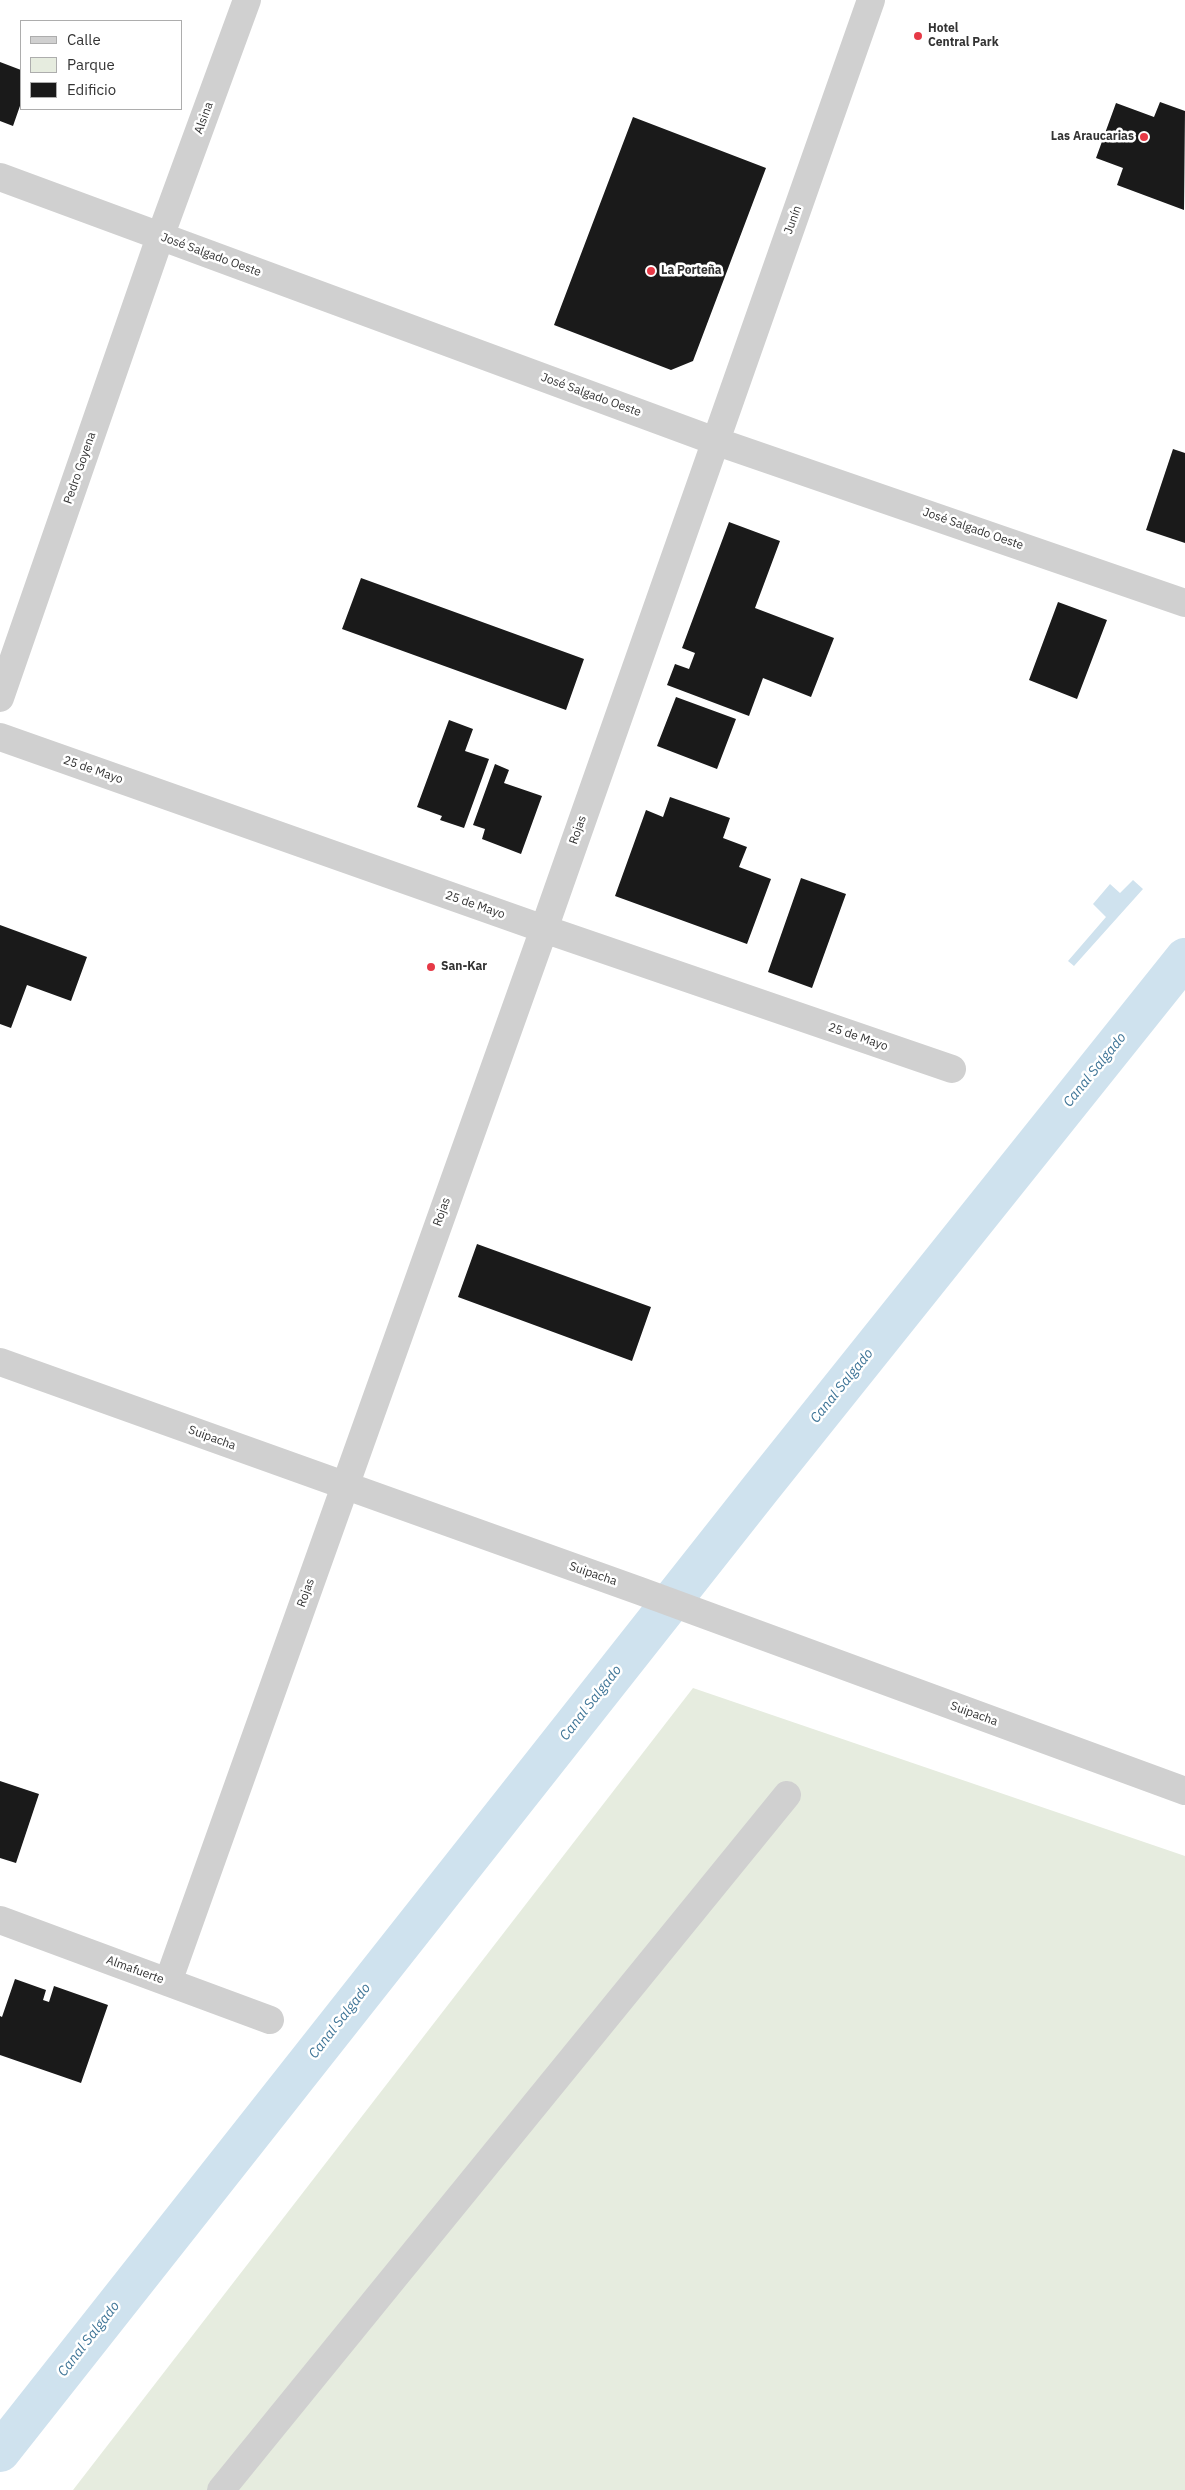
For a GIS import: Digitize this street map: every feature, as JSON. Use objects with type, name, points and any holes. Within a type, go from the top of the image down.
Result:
[{"type":"street","name":"Alsina","points":[[160,237],[247,0]]},
{"type":"street","name":"Junín","points":[[715,441],[871,0]]},
{"type":"street","name":"José Salgado Oeste","points":[[0,178],[715,441],[1185,603]]},
{"type":"street","name":"Pedro Goyena","points":[[0,698],[160,237]]},
{"type":"street","name":"Rojas","points":[[168,1982],[544,929],[715,441]]},
{"type":"street","name":"25 de Mayo","points":[[0,737],[544,929],[952,1069]]},
{"type":"street","name":"Suipacha","points":[[0,1362],[640,1590],[1185,1791]]},
{"type":"street","points":[[221,2490],[787,1795]]},
{"type":"street","name":"Almafuerte","points":[[0,1920],[270,2020]]},
{"type":"green space","points":[[693,1688],[1185,1856],[1185,2490],[73,2490]]},
{"type":"water","points":[[1133,880],[1143,889],[1074,966],[1068,961],[1106,917],[1093,904],[1110,884],[1120,893]]},
{"type":"building","points":[[0,62],[20,70],[20,106],[13,126],[0,121]]},
{"type":"building","name":"Las Araucarias","points":[[1160,102],[1185,111],[1184,210],[1117,185],[1123,168],[1096,158],[1116,103],[1154,117]]},
{"type":"building","name":"La Porteña","points":[[633,117],[766,168],[693,361],[671,370],[554,325]]},
{"type":"building","points":[[1173,449],[1185,453],[1185,543],[1146,530]]},
{"type":"building","points":[[729,522],[780,541],[755,608],[834,638],[811,697],[763,678],[749,716],[667,685],[675,664],[689,669],[695,653],[682,648]]},
{"type":"building","points":[[361,578],[584,659],[566,710],[342,629]]},
{"type":"building","points":[[1058,602],[1107,620],[1077,699],[1029,680]]},
{"type":"building","points":[[676,697],[736,719],[717,769],[657,746]]},
{"type":"building","points":[[449,720],[473,729],[465,751],[489,759],[464,828],[440,820],[442,816],[417,807]]},
{"type":"building","points":[[495,764],[509,770],[504,783],[542,796],[521,854],[482,839],[485,829],[473,825]]},
{"type":"building","points":[[670,797],[730,818],[723,838],[747,847],[739,867],[771,879],[747,944],[615,896],[646,810],[663,817]]},
{"type":"building","points":[[801,878],[846,894],[812,988],[768,972]]},
{"type":"building","points":[[0,925],[87,957],[71,1001],[27,985],[11,1028],[0,1024]]},
{"type":"building","points":[[477,1244],[651,1307],[632,1361],[458,1297]]},
{"type":"building","points":[[0,1781],[39,1794],[16,1863],[0,1858]]},
{"type":"building","points":[[15,1979],[46,1990],[43,2000],[49,2002],[54,1986],[108,2005],[81,2083],[0,2055],[0,2016],[2,2017]]},
{"type":"waterway","name":"Canal Salgado","points":[[0,2452],[761,1488],[1185,958]]},
{"type":"place","name":"Hotel Central Park","points":[[918,36]]},
{"type":"place","name":"Las Araucarias","points":[[1144,137]]},
{"type":"place","name":"La Porteña","points":[[651,271]]},
{"type":"place","name":"San-Kar","points":[[431,967]]}]
